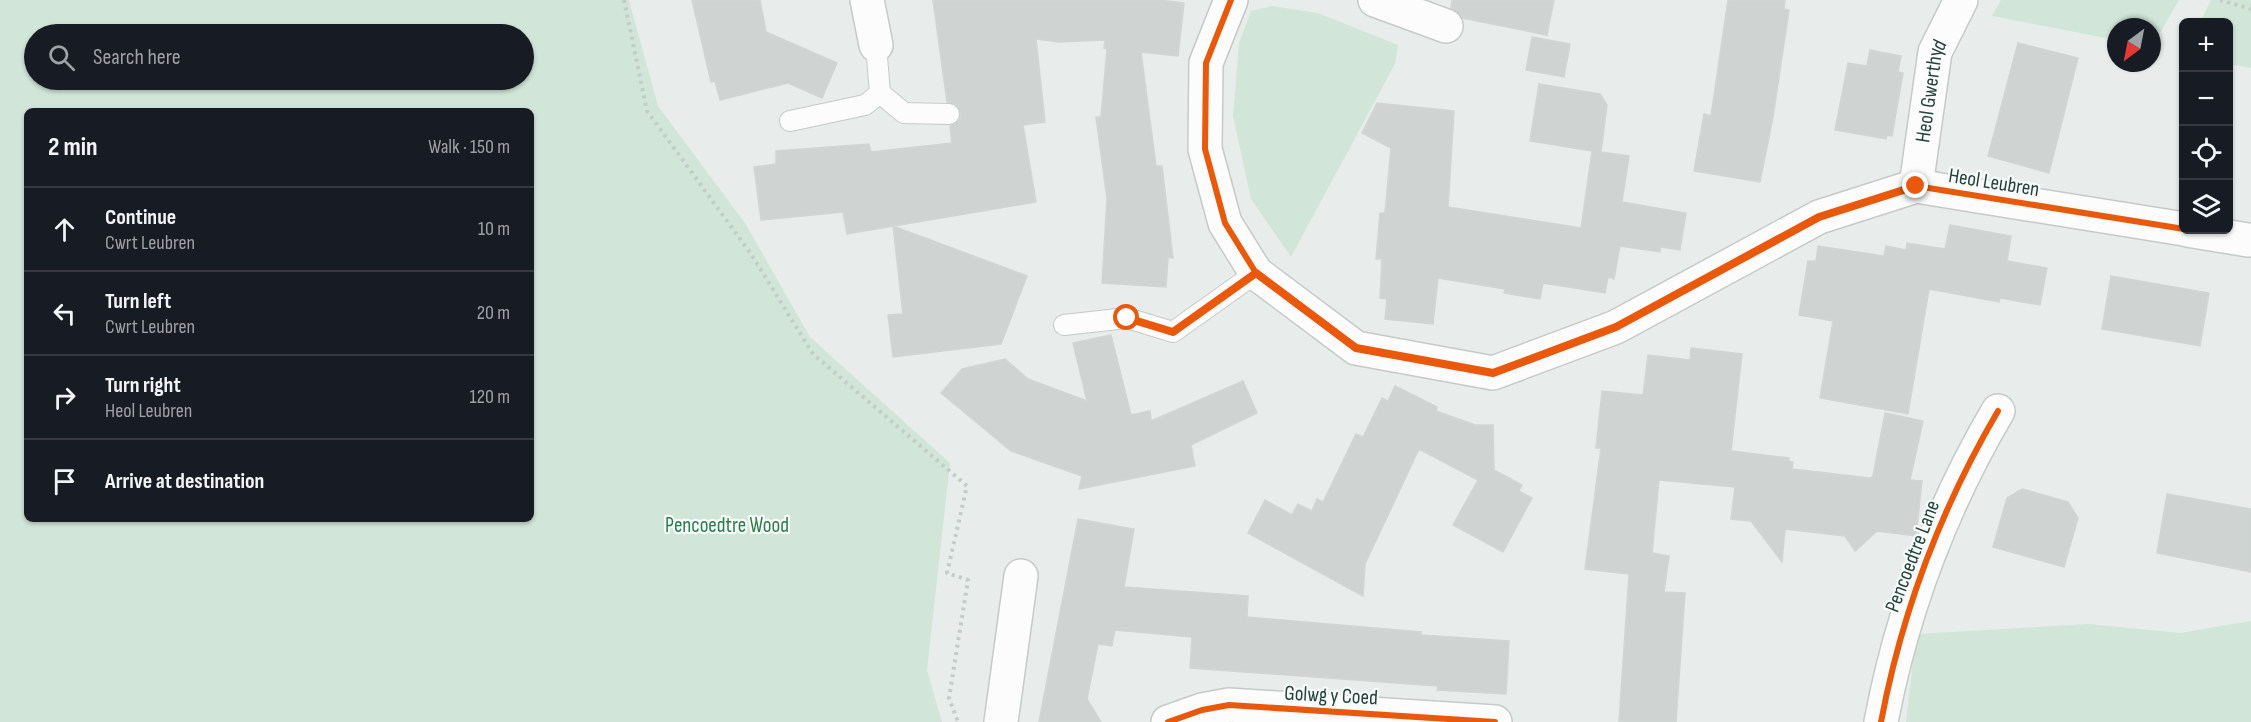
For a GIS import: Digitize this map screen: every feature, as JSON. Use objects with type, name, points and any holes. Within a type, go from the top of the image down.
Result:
[{"type":"street","points":[[867,0],[876,45]]},
{"type":"street","name":"Heol Leubren","points":[[1231,0],[1206,63],[1205,149],[1225,223],[1256,273],[1356,348],[1493,373],[1616,327],[1819,217],[1916,186],[2179,228]]},
{"type":"street","name":"Heol Gwerthyd","points":[[1916,186],[1935,51],[1961,0]]},
{"type":"street","points":[[1392,3],[1446,26]]},
{"type":"street","name":"Heol Leubren","points":[[2214,234],[2248,240]]},
{"type":"street","name":"Pencoedtre Lane","points":[[1881,722],[1897,644],[1915,588],[1939,525],[1970,458],[1998,411]]},
{"type":"street","points":[[1001,722],[1021,576]]},
{"type":"street","name":"Golwg y Coed","points":[[1168,722],[1203,710],[1228,705],[1495,722]]},
{"type":"lane","points":[[876,45],[880,93],[904,113],[949,114]]},
{"type":"lane","points":[[790,120],[865,105],[880,93]]},
{"type":"lane","points":[[1064,325],[1127,318],[1173,332],[1256,273]]},
{"type":"path","points":[[624,0],[647,111],[751,254],[813,354],[968,486],[947,573],[968,580],[950,698],[958,722]]},
{"type":"path","points":[[2220,0],[2251,9]]},
{"type":"green space","name":"Pencoedtre Wood","points":[[0,0],[629,0],[658,106],[745,223],[810,337],[950,463],[927,670],[942,722],[0,722]]},
{"type":"green space","points":[[2001,0],[2179,0],[2161,31],[2161,18],[2107,18],[2107,38],[1992,16]]},
{"type":"green space","points":[[2211,0],[2251,0],[2251,68],[2233,65],[2233,18],[2202,18]]},
{"type":"green space","points":[[1272,6],[1318,13],[1398,45],[1395,64],[1291,257],[1251,199],[1233,116],[1239,43],[1251,11]]},
{"type":"green space","points":[[2251,621],[2251,722],[1906,722],[1916,634],[2088,624],[2180,633]]},
{"type":"building","points":[[692,0],[760,0],[766,32],[837,63],[822,98],[788,83],[720,100],[715,81],[711,82]]},
{"type":"building","points":[[933,0],[1159,0],[1184,3],[1178,56],[1141,52],[1156,166],[1162,166],[1173,258],[1168,257],[1166,287],[1102,283],[1107,199],[1096,117],[1101,117],[1107,49],[1104,48],[1105,40],[1059,42],[1036,39],[1045,122],[1023,125],[1036,202],[847,234],[843,212],[761,220],[754,167],[776,164],[776,151],[869,144],[871,152],[952,143],[950,126],[959,121],[961,114],[956,104],[947,102]]},
{"type":"building","points":[[1452,0],[1554,0],[1547,35],[1462,18],[1451,8]]},
{"type":"building","points":[[1728,0],[1785,0],[1784,9],[1789,10],[1773,117],[1760,182],[1694,171],[1704,114],[1711,116]]},
{"type":"building","points":[[1532,37],[1570,44],[1564,77],[1526,70]]},
{"type":"building","points":[[2018,43],[2078,58],[2049,173],[1988,156]]},
{"type":"building","points":[[1870,50],[1901,56],[1898,72],[1903,73],[1892,136],[1887,135],[1886,139],[1835,130],[1848,63],[1867,66]]},
{"type":"building","points":[[1539,84],[1600,94],[1607,105],[1601,152],[1629,156],[1622,202],[1686,213],[1680,250],[1661,247],[1660,252],[1620,246],[1614,279],[1608,277],[1605,293],[1543,283],[1540,299],[1504,293],[1505,289],[1438,278],[1433,324],[1385,319],[1387,299],[1380,298],[1382,259],[1376,259],[1380,213],[1385,213],[1391,148],[1362,133],[1377,103],[1454,111],[1448,207],[1581,228],[1592,151],[1530,141]]},
{"type":"building","points":[[1950,225],[2011,236],[2007,261],[2047,268],[2040,305],[2000,298],[1999,302],[1929,289],[1908,414],[1820,398],[1833,321],[1799,315],[1808,261],[1816,261],[1818,246],[1884,256],[1886,246],[1906,250],[1907,243],[1945,249]]},
{"type":"building","points":[[893,226],[1027,276],[1001,344],[893,357],[888,315],[903,314]]},
{"type":"building","points":[[2111,276],[2209,293],[2200,346],[2102,329]]},
{"type":"building","points":[[1111,335],[1131,415],[1150,411],[1151,421],[1243,381],[1257,413],[1191,445],[1195,466],[1079,489],[1082,476],[1011,451],[941,393],[962,369],[1005,359],[1028,379],[1087,401],[1073,343]]},
{"type":"building","points":[[1691,348],[1742,354],[1731,451],[1789,458],[1788,461],[1793,462],[1792,469],[1870,478],[1873,476],[1885,413],[1923,421],[1910,480],[1922,481],[1916,536],[1877,531],[1855,551],[1845,536],[1785,529],[1782,562],[1751,521],[1731,519],[1735,487],[1659,480],[1652,553],[1669,556],[1664,592],[1685,593],[1676,722],[1619,722],[1629,574],[1585,569],[1601,448],[1596,448],[1602,391],[1643,395],[1648,355],[1690,360]]},
{"type":"building","points":[[1395,386],[1437,407],[1436,411],[1475,425],[1493,425],[1494,470],[1522,485],[1519,491],[1532,498],[1503,552],[1453,525],[1478,480],[1419,449],[1365,564],[1363,596],[1248,533],[1265,500],[1292,515],[1298,504],[1312,511],[1317,499],[1323,502],[1356,434],[1363,437],[1382,398],[1388,401]]},
{"type":"building","points":[[2022,489],[2068,502],[2078,518],[2064,567],[1993,547],[2007,498]]},
{"type":"building","points":[[2167,494],[2251,509],[2251,572],[2157,553]]},
{"type":"building","points":[[1078,519],[1134,529],[1124,587],[1248,596],[1247,617],[1421,632],[1421,635],[1509,641],[1506,694],[1437,690],[1438,686],[1190,668],[1192,637],[1115,630],[1112,646],[1098,644],[1087,699],[1101,722],[1039,722]]},
{"type":"cycle path","points":[[1231,0],[1206,63],[1205,149],[1225,223],[1256,273],[1356,348],[1493,373],[1616,327],[1819,217],[1916,186],[2179,228]]},
{"type":"cycle path","points":[[1881,722],[1900,640],[1926,561],[1959,485],[1998,411]]},
{"type":"cycle path","points":[[1168,722],[1202,710],[1229,705],[1495,722]]},
{"type":"route","points":[[1127,318],[1173,332],[1256,273],[1356,348],[1493,373],[1616,327],[1745,255],[1819,217],[1916,186]]}]
